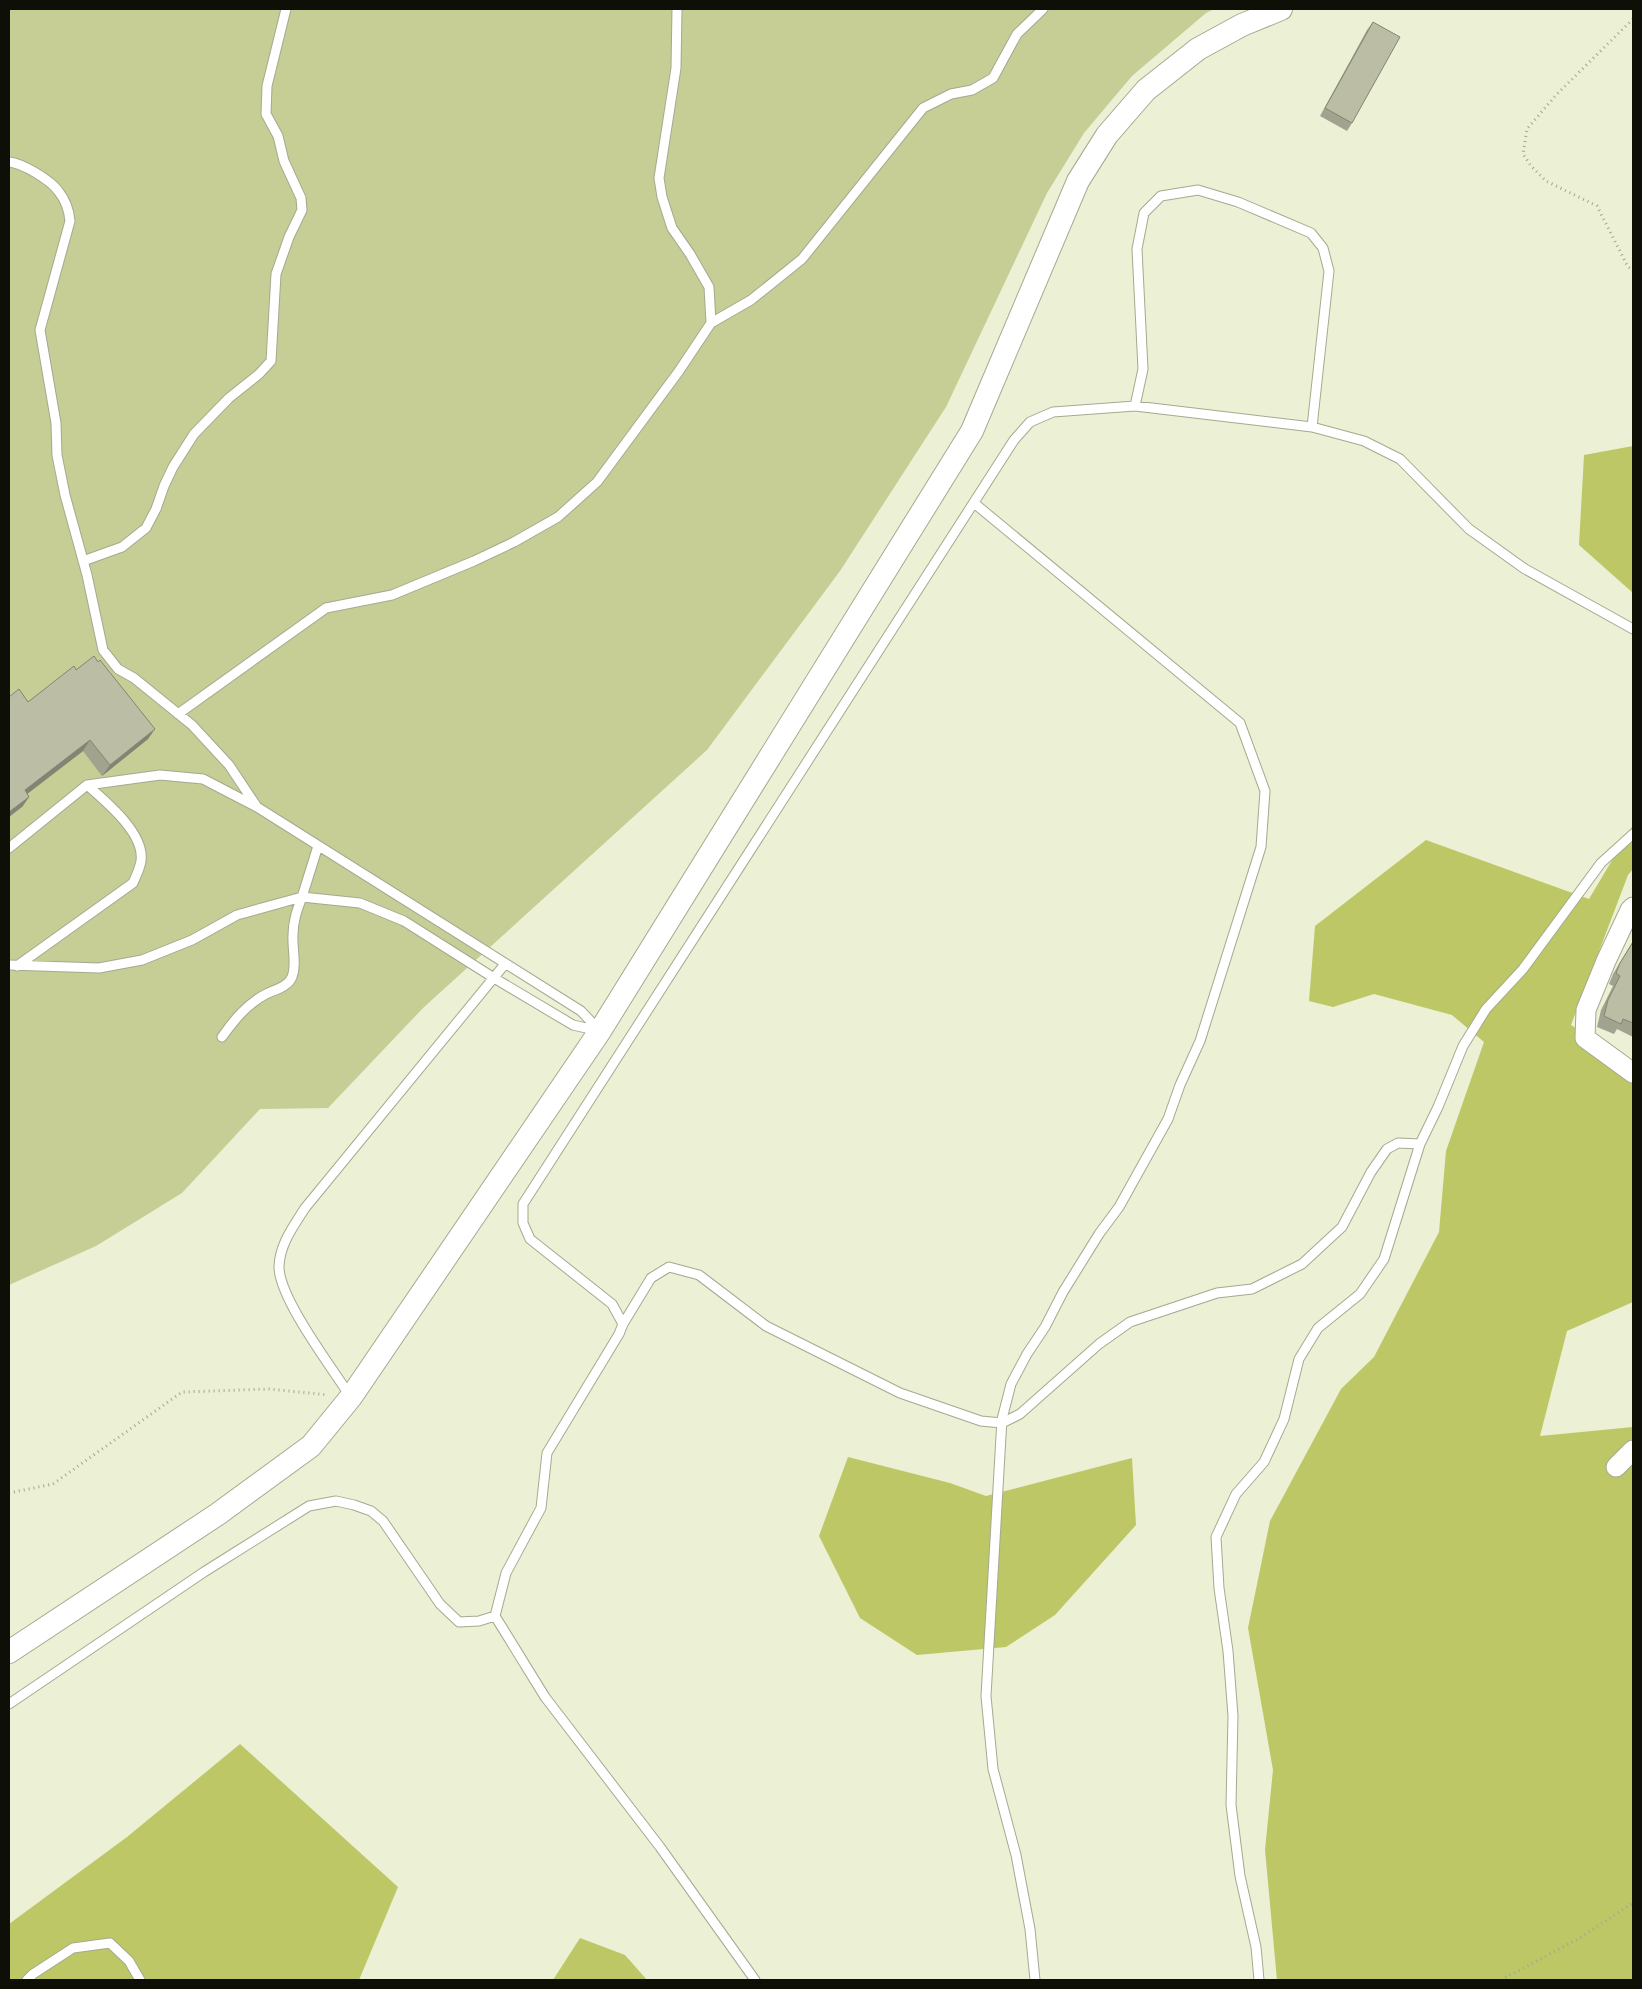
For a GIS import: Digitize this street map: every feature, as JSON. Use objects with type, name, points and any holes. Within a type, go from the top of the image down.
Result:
[{"type":"street","points":[[9,1652],[218,1514],[311,1446],[351,1397],[600,1031],[972,431],[1078,181],[1106,135],[1146,90],[1198,49],[1242,25],[1282,9]]},
{"type":"street","points":[[1633,907],[1606,961],[1586,1010],[1585,1038],[1633,1073]]},
{"type":"street","points":[[1633,1450],[1616,1467],[1633,1460]]},
{"type":"lane","points":[[83,561],[122,547],[146,528],[173,467],[194,434],[229,398],[260,374],[271,361],[276,274],[289,237],[302,210],[301,198],[284,161],[278,136],[266,114],[267,86],[286,9]]},
{"type":"lane","points":[[677,9],[676,68],[659,178],[662,197],[672,228],[709,287],[711,323]]},
{"type":"lane","points":[[178,714],[326,608],[392,595],[474,561],[514,542],[558,517],[597,482],[679,371],[711,323],[751,300],[802,259],[923,108],[951,94],[972,90],[993,78],[1017,34],[1043,9]]},
{"type":"lane","points":[[9,162],[37,174],[59,190],[68,206],[70,221],[40,330],[56,423],[57,456],[103,650],[118,669],[134,678],[192,725],[229,765],[258,807]]},
{"type":"lane","points":[[1135,406],[1143,369],[1137,248],[1144,213],[1161,196],[1198,190],[1238,202],[1311,232],[1323,248],[1329,271],[1312,427]]},
{"type":"lane","points":[[623,1324],[612,1304],[530,1239],[523,1223],[523,1204],[1014,440],[1030,422],[1053,412],[1135,406],[1312,427],[1364,441],[1400,459],[1469,529],[1525,569],[1633,629]]},
{"type":"lane","points":[[974,503],[1240,723],[1265,791],[1261,847],[1200,1041],[1180,1085],[1168,1119],[1119,1207],[1099,1234],[1063,1292],[1010,1384],[1002,1424],[986,1696],[993,1770],[1016,1855],[1030,1929],[1035,1980]]},
{"type":"lane","points":[[9,848],[87,785],[160,775],[203,779],[258,807],[581,1011],[600,1031]]},
{"type":"lane","points":[[13,965],[133,883],[141,861],[140,845],[119,813],[87,785]]},
{"type":"lane","points":[[1259,1980],[1256,1947],[1240,1876],[1231,1805],[1233,1716],[1228,1650],[1219,1588],[1216,1537],[1236,1494],[1264,1462],[1284,1419],[1299,1359],[1318,1328],[1360,1294],[1384,1259],[1420,1144],[1438,1107],[1463,1046],[1486,1009],[1523,969],[1601,863],[1633,834]]},
{"type":"lane","points":[[222,1037],[240,1012],[265,994],[280,988],[291,979],[294,966],[292,937],[294,919],[318,846]]},
{"type":"lane","points":[[13,965],[100,968],[142,960],[192,940],[236,914],[302,897],[360,903],[404,921],[573,1025],[600,1031]]},
{"type":"lane","points":[[351,1397],[288,1301],[279,1268],[284,1241],[305,1208],[505,964]]},
{"type":"lane","points":[[755,1980],[660,1847],[545,1697],[495,1616],[506,1573],[541,1508],[547,1452],[651,1278],[669,1267],[699,1275],[766,1326],[900,1393],[981,1421],[1002,1424],[1020,1414],[1099,1344],[1130,1322],[1217,1293],[1252,1289],[1302,1264],[1342,1227],[1371,1172],[1387,1149],[1398,1143],[1420,1144]]},
{"type":"lane","points":[[9,1704],[204,1572],[309,1506],[336,1501],[371,1511],[383,1522],[440,1604],[459,1622],[479,1621],[495,1616]]},
{"type":"lane","points":[[26,1980],[74,1948],[110,1943],[129,1961],[140,1980]]},
{"type":"path","points":[[1633,19],[1556,96],[1527,129],[1524,154],[1531,166],[1546,181],[1597,206],[1628,267],[1633,270]]},
{"type":"path","points":[[9,1493],[53,1484],[182,1392],[269,1389],[351,1397]]},
{"type":"path","points":[[1502,1980],[1578,1939],[1633,1903]]},
{"type":"green space","points":[[9,9],[1214,9],[1206,13],[1132,76],[1084,133],[1047,193],[946,407],[840,571],[707,750],[423,1008],[328,1108],[260,1109],[182,1193],[96,1246],[9,1285]]},
{"type":"green space","points":[[1633,446],[1633,593],[1579,545],[1584,455]]},
{"type":"green space","points":[[1633,825],[1633,869],[1628,875],[1571,1025],[1633,1064],[1633,1302],[1567,1331],[1540,1436],[1633,1427],[1633,1980],[1277,1980],[1265,1850],[1273,1770],[1248,1628],[1270,1521],[1341,1389],[1374,1357],[1439,1232],[1446,1151],[1484,1042],[1452,1015],[1374,994],[1333,1007],[1309,1001],[1315,926],[1426,840],[1589,899]]},
{"type":"green space","points":[[848,1457],[950,1483],[986,1496],[1132,1458],[1136,1525],[1055,1615],[1006,1647],[917,1655],[860,1618],[819,1536]]},
{"type":"green space","points":[[240,1744],[398,1887],[359,1980],[9,1980],[9,1924],[127,1837]]},
{"type":"green space","points":[[580,1938],[625,1955],[647,1980],[553,1980]]},
{"type":"building","points":[[1373,22],[1400,37],[1352,123],[1325,108]]},
{"type":"building","points":[[94,656],[98,662],[100,660],[155,729],[110,765],[90,740],[25,790],[29,797],[9,812],[9,697],[19,689],[28,702],[74,666],[76,670]]},
{"type":"building","points":[[1633,942],[1633,1023],[1623,1019],[1621,1024],[1604,1016],[1608,1000],[1620,976],[1616,973]]}]
